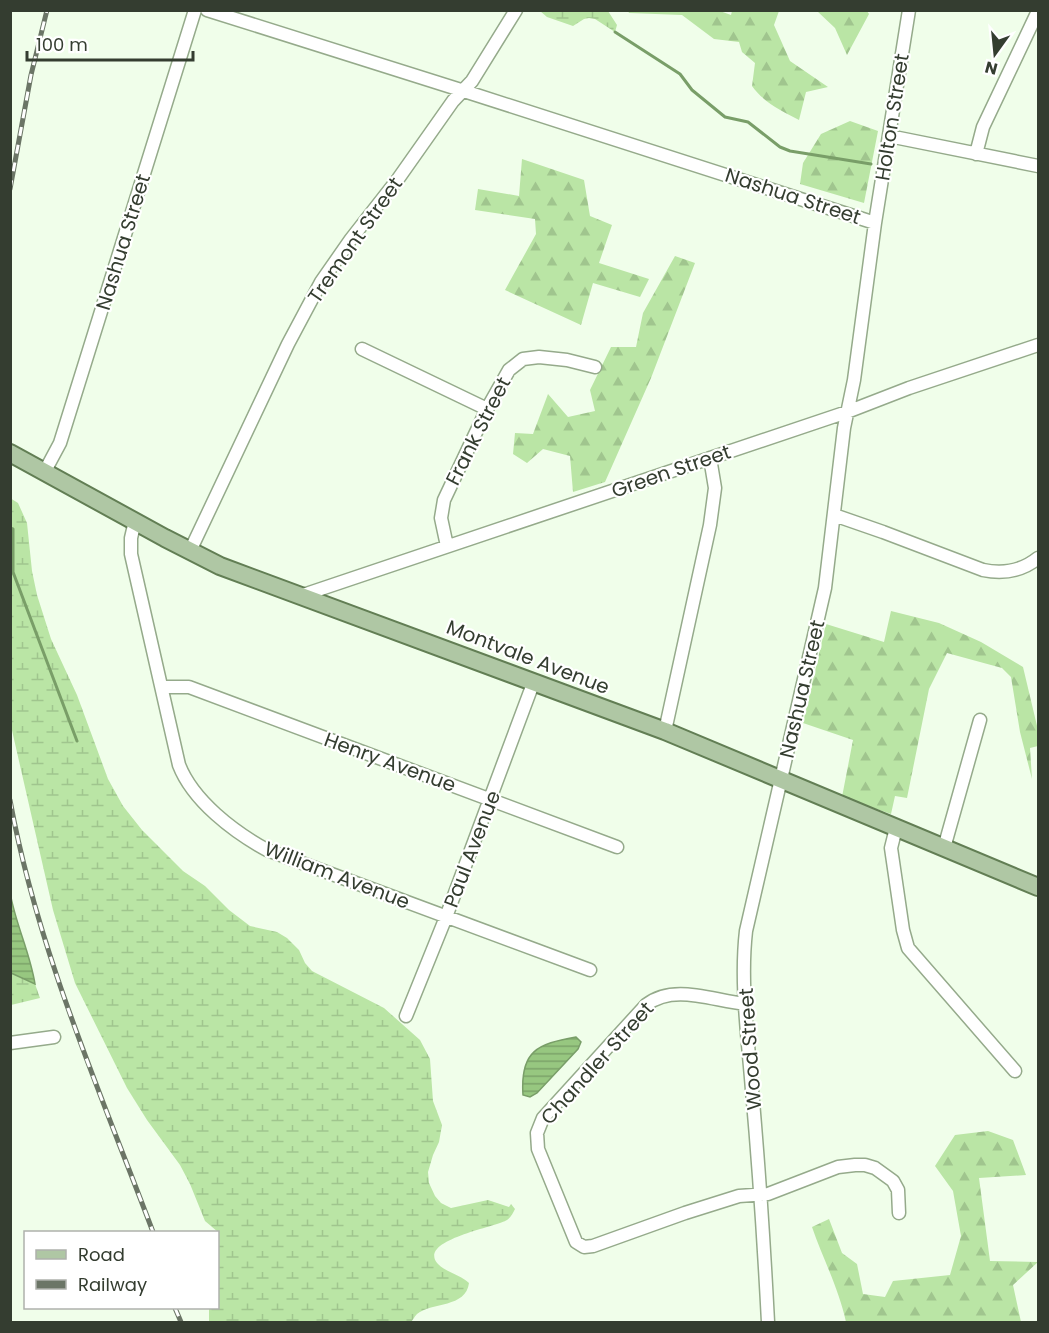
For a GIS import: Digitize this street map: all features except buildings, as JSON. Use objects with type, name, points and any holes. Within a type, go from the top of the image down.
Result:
[{"type":"main road","name":"Montvale Avenue","points":[[10,453],[190,551],[233,571],[666,731],[1038,887]]},
{"type":"street","name":"Nashua Street","points":[[45,471],[60,443],[195,10]]},
{"type":"street","name":"Nashua Street","points":[[207,10],[875,223],[854,380],[847,412],[824,597],[781,779]]},
{"type":"street","name":"Tremont Street","points":[[190,551],[288,344],[316,291],[351,239],[398,179],[451,104],[475,77],[516,10]]},
{"type":"street","name":"Holton Street","points":[[875,223],[909,10]]},
{"type":"street","points":[[976,154],[983,127],[1038,11]]},
{"type":"street","points":[[889,136],[1038,166]]},
{"type":"street","name":"Green Street","points":[[303,595],[847,412],[909,388],[1038,345]]},
{"type":"street","points":[[362,350],[487,409]]},
{"type":"street","name":"Frank Street","points":[[447,546],[441,520],[442,507],[506,373],[523,359],[534,357],[556,358],[595,367]]},
{"type":"street","points":[[666,731],[712,513],[715,483],[710,458]]},
{"type":"street","points":[[834,515],[982,570],[998,572],[1013,570],[1028,565],[1038,558]]},
{"type":"street","name":"William Avenue","points":[[135,521],[130,538],[131,554],[179,765],[191,788],[209,807],[253,842],[267,850],[590,970]]},
{"type":"street","name":"Paul Avenue","points":[[406,1016],[446,917],[534,681]]},
{"type":"street","name":"Henry Avenue","points":[[162,687],[186,687],[617,847]]},
{"type":"street","points":[[944,848],[980,720]]},
{"type":"street","name":"Wood Street","points":[[768,1323],[744,955],[747,919],[781,779]]},
{"type":"street","points":[[896,828],[891,848],[903,930],[908,948],[1015,1071]]},
{"type":"street","name":"Chandler Street","points":[[746,1004],[674,994],[654,999],[543,1118],[537,1133],[538,1149],[575,1240],[580,1246],[593,1246],[739,1196],[761,1194]]},
{"type":"street","points":[[10,1044],[54,1037]]},
{"type":"street","points":[[761,1194],[768,1194],[838,1167],[865,1165],[886,1174],[893,1180],[899,1196],[899,1213]]},
{"type":"green space","points":[[540,11],[608,11],[617,25],[615,32],[595,19],[589,18],[573,26],[547,17]]},
{"type":"green space","points":[[628,11],[720,11],[731,15],[732,11],[779,11],[774,25],[790,61],[828,87],[806,92],[799,120],[780,110],[756,92],[752,86],[755,63],[742,52],[739,42],[714,39],[682,15],[629,13]]},
{"type":"green space","points":[[817,11],[867,11],[869,14],[847,55],[835,28]]},
{"type":"green space","points":[[850,121],[878,131],[864,203],[800,184],[803,163],[821,134]]},
{"type":"green space","points":[[522,159],[584,180],[590,216],[612,225],[599,263],[649,279],[640,297],[593,283],[581,325],[505,290],[536,234],[535,219],[475,210],[478,189],[519,196]]},
{"type":"green space","points":[[675,256],[695,263],[651,378],[605,482],[573,492],[570,456],[543,449],[527,463],[513,454],[515,433],[533,434],[548,394],[568,417],[595,411],[590,390],[611,347],[636,347],[643,313]]},
{"type":"green space","points":[[10,498],[18,503],[27,523],[32,571],[51,639],[77,695],[108,779],[123,806],[142,830],[183,871],[205,886],[229,910],[250,926],[277,932],[287,938],[299,950],[312,971],[384,1008],[420,1040],[430,1059],[433,1101],[442,1125],[439,1142],[428,1172],[429,1183],[435,1196],[441,1203],[451,1208],[488,1200],[509,1207],[511,1204],[515,1209],[507,1220],[460,1236],[438,1248],[434,1256],[438,1264],[469,1283],[462,1297],[423,1310],[411,1322],[209,1322],[209,1309],[219,1309],[219,1231],[205,1221],[180,1165],[127,1088],[75,983],[53,910],[11,726]]},
{"type":"green space","points":[[891,611],[939,623],[981,642],[1023,667],[1038,730],[1038,746],[1030,748],[1032,779],[1020,732],[1011,677],[1002,668],[947,653],[929,689],[907,798],[895,796],[891,814],[842,797],[853,740],[803,723],[826,624],[884,642]]},
{"type":"green space","points":[[11,973],[35,984],[40,998],[11,1005]]},
{"type":"green space","points":[[988,1131],[1013,1140],[1026,1175],[979,1178],[990,1261],[1038,1262],[1013,1285],[1021,1322],[846,1322],[812,1227],[829,1219],[842,1253],[857,1264],[863,1294],[885,1297],[893,1281],[950,1275],[961,1236],[953,1191],[935,1166],[955,1135]]},
{"type":"shaded area","points":[[10,892],[30,960],[35,984],[11,973]]},
{"type":"shaded area","points":[[576,1037],[581,1042],[578,1049],[537,1093],[530,1097],[523,1095],[525,1068],[534,1052],[551,1043]]},
{"type":"waterway","points":[[615,32],[680,74],[692,90],[725,117],[748,122],[780,147],[790,151],[871,164]]},
{"type":"waterway","points":[[10,528],[13,529],[13,572],[77,741]]},
{"type":"railway","points":[[10,189],[31,75],[47,10]]},
{"type":"railway","points":[[10,800],[36,911],[53,965],[153,1231]]},
{"type":"railway","points":[[175,1309],[181,1322]]}]
